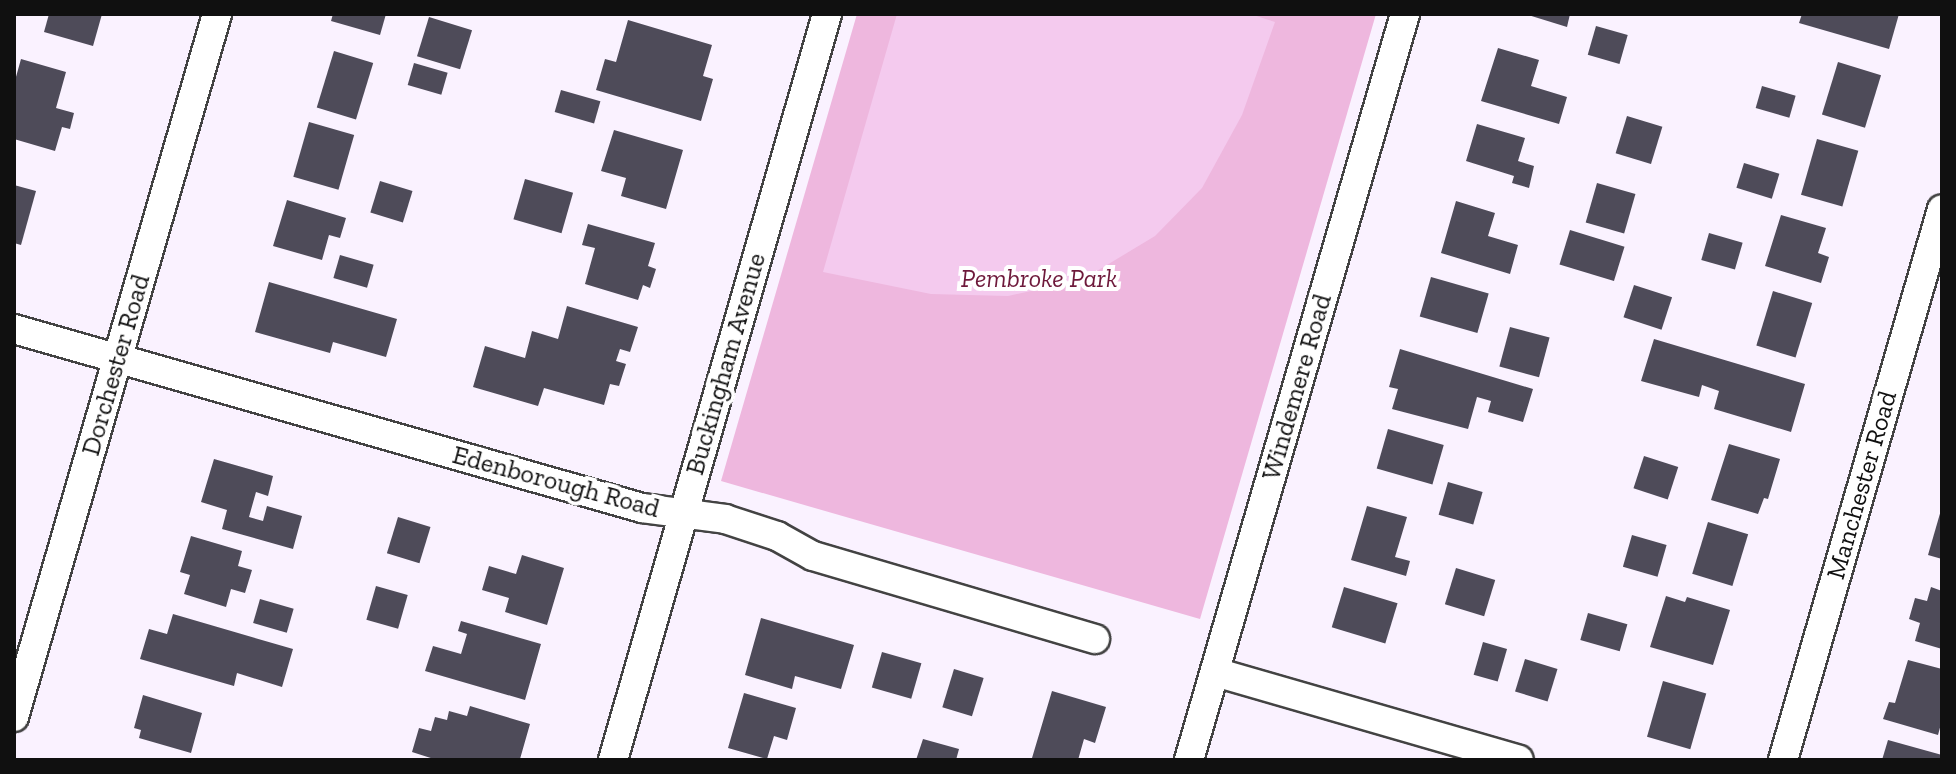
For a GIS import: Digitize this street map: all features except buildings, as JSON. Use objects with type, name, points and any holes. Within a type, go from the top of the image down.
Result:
[{"type":"street","name":"Dorchester Road","points":[[14,717],[217,14]]},
{"type":"street","name":"Buckingham Avenue","points":[[613,760],[827,14]]},
{"type":"street","name":"Windemere Road","points":[[1189,760],[1405,14]]},
{"type":"street","name":"Manchester Road","points":[[1783,760],[1942,209]]},
{"type":"street","name":"Edenborough Road","points":[[14,329],[642,508],[725,519],[777,536],[813,556],[1095,639]]},
{"type":"street","points":[[1215,672],[1519,760]]},
{"type":"green space","name":"Pembroke Park","points":[[857,14],[1376,14],[1200,619],[721,481]]},
{"type":"green space","points":[[897,14],[1250,14],[1275,22],[1242,115],[1202,188],[1155,236],[1082,280],[1008,296],[931,294],[823,272]]}]
